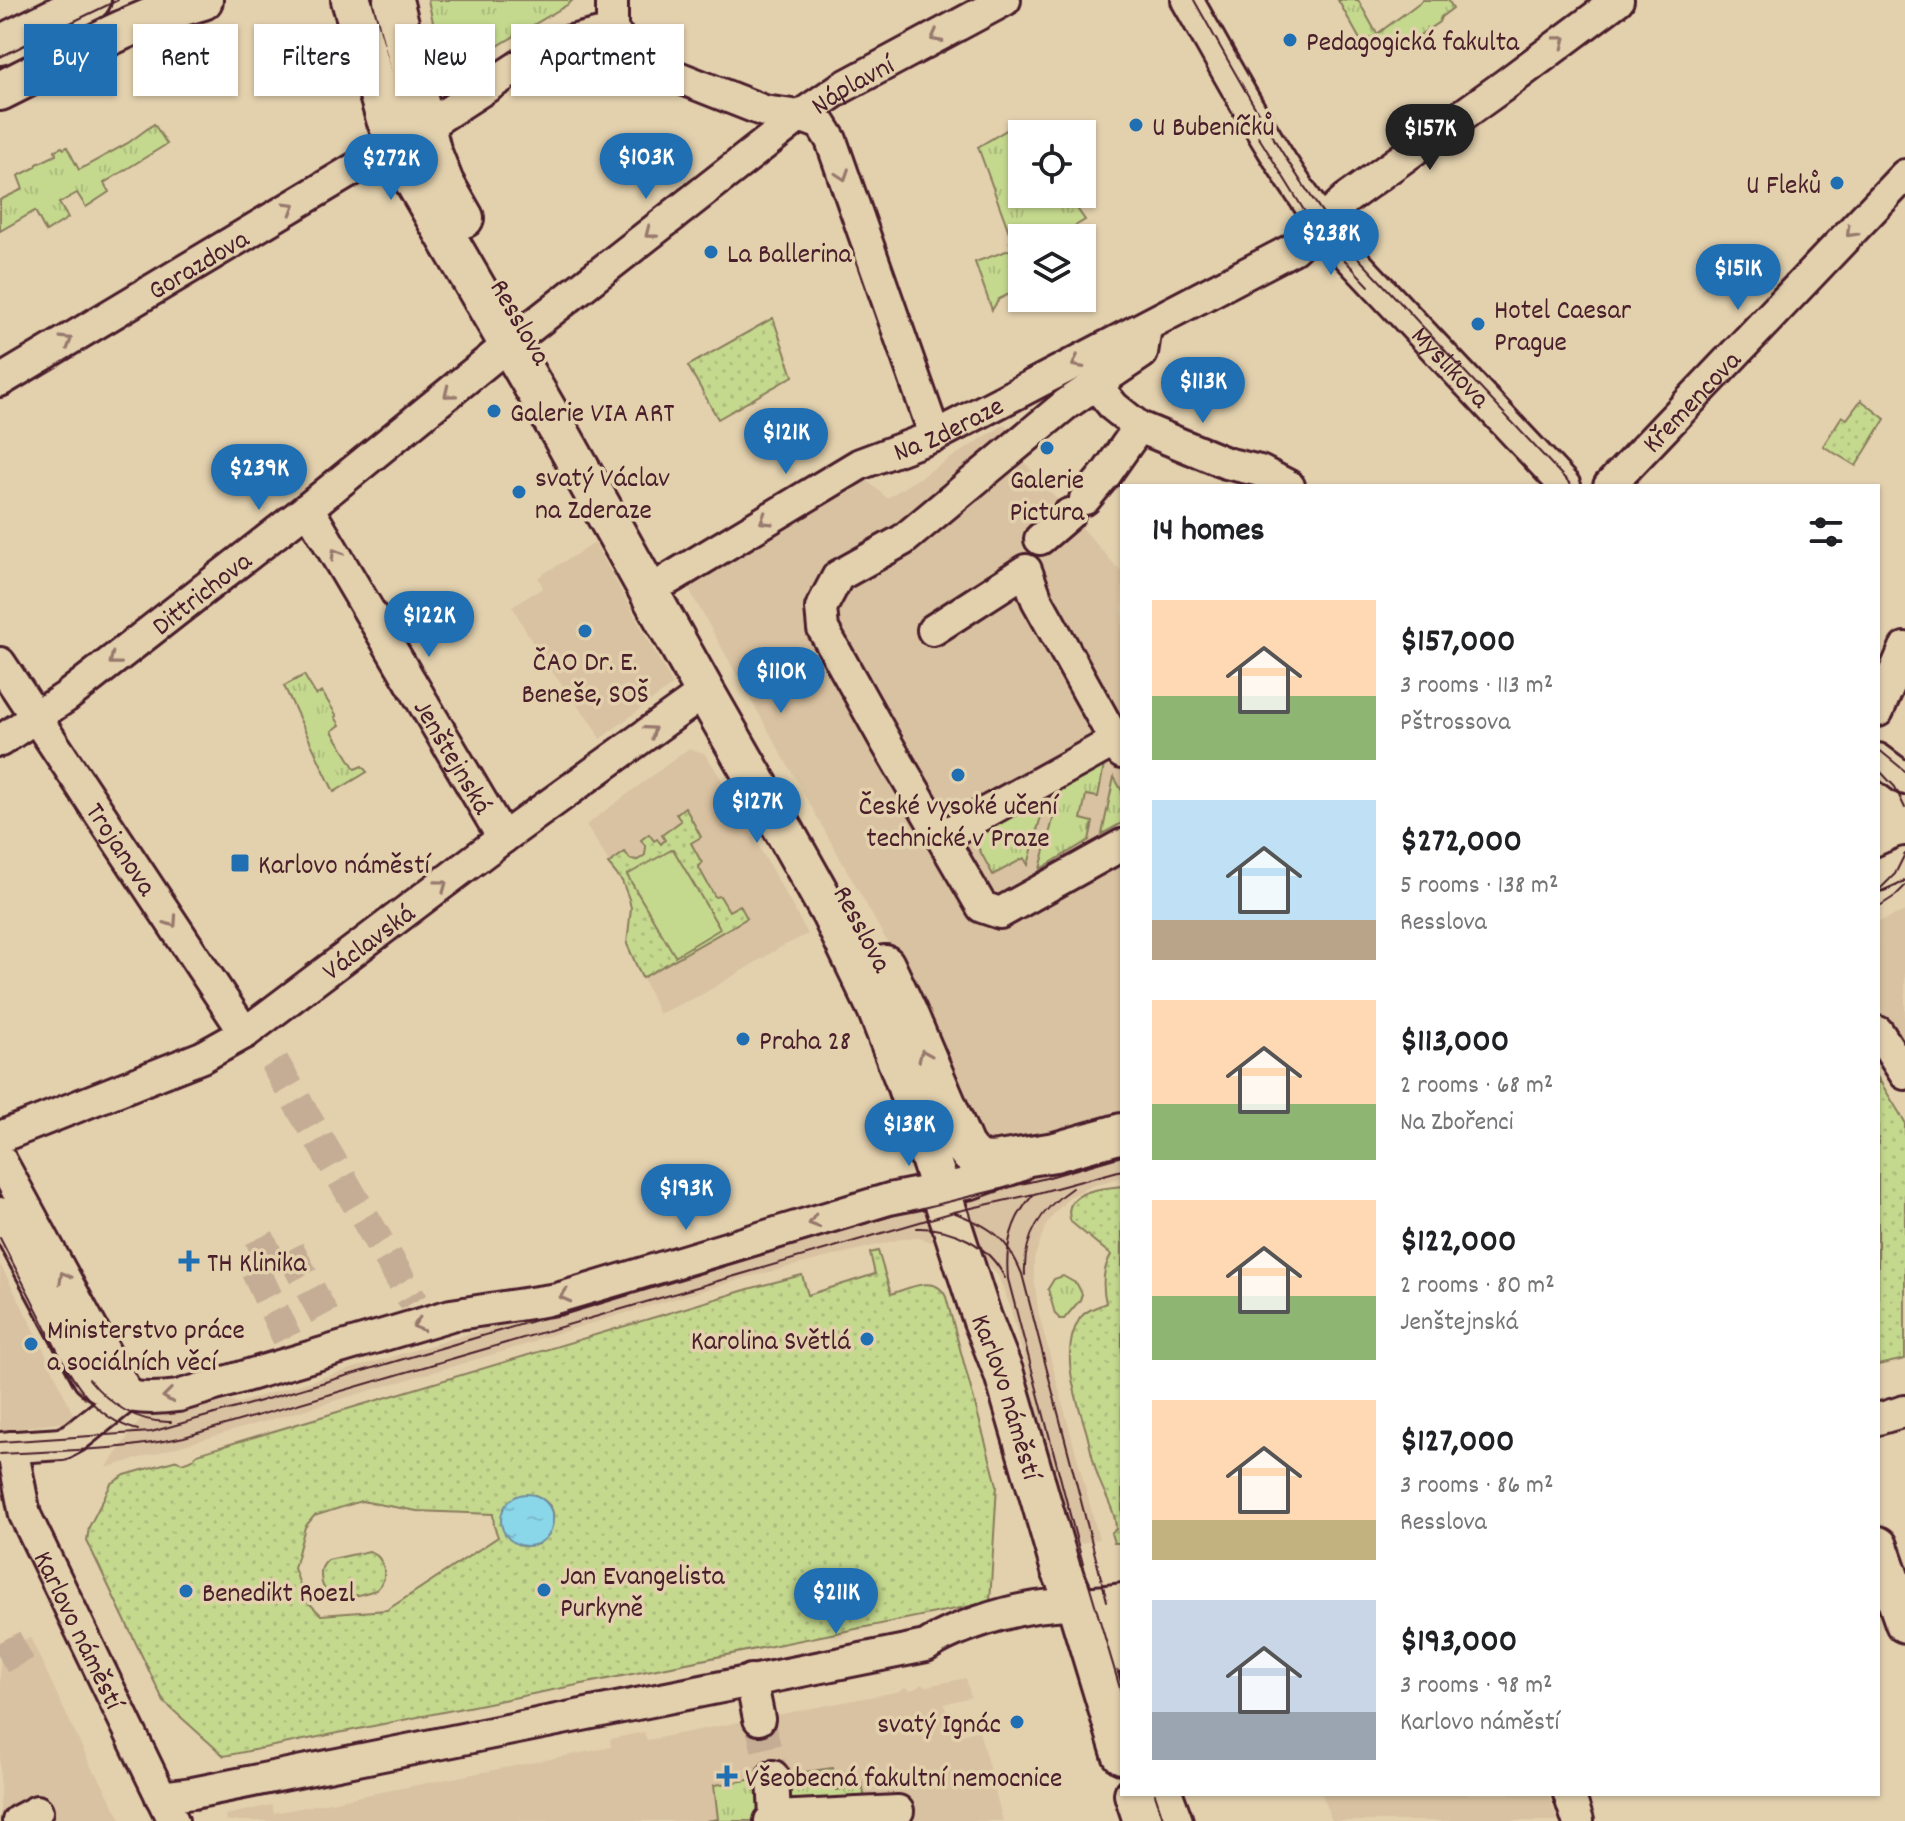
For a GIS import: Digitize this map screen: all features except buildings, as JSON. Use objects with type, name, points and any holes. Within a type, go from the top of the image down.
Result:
[{"type":"main road","points":[[0,45],[91,0]]},
{"type":"main road","points":[[117,30],[203,0]]},
{"type":"main road","points":[[351,0],[375,84],[410,136]]},
{"type":"main road","points":[[393,0],[410,136]]},
{"type":"main road","points":[[0,91],[24,76]]},
{"type":"main road","name":"Resslova","points":[[410,136],[444,183],[518,337],[705,692],[831,914],[875,1004],[905,1081],[940,1189]]},
{"type":"main road","name":"Resslova","points":[[518,337],[669,579],[876,949],[907,1012],[966,1149],[981,1161],[992,1162],[1055,1152]]},
{"type":"main road","points":[[1055,1152],[1120,1134]]},
{"type":"main road","name":"Karlovo náměstí","points":[[940,1189],[982,1318],[1004,1374],[1061,1570],[1102,1601]]},
{"type":"main road","points":[[1880,1552],[1905,1623]]},
{"type":"main road","points":[[1102,1601],[1120,1739]]},
{"type":"main road","points":[[1135,1796],[1143,1821]]},
{"type":"street","points":[[105,24],[124,11],[152,0]]},
{"type":"street","points":[[612,0],[612,24]]},
{"type":"street","name":"Náplavní","points":[[684,79],[764,111],[800,116],[839,89],[1005,0]]},
{"type":"street","name":"Myslíkova","points":[[1187,0],[1280,162],[1320,222],[1563,484]]},
{"type":"street","name":"Na Zderaze","points":[[669,579],[860,464],[935,436],[1293,249],[1346,199],[1493,93],[1606,3]]},
{"type":"street","points":[[0,72],[24,64]]},
{"type":"street","name":"Gorazdova","points":[[0,381],[410,136],[511,71]]},
{"type":"street","points":[[800,116],[821,124],[831,140],[935,436]]},
{"type":"street","name":"Dittrichova","points":[[0,741],[66,697],[308,508],[518,337],[800,116]]},
{"type":"street","name":"Křemencova","points":[[1611,484],[1905,175]]},
{"type":"street","name":"Na Zderaze","points":[[1120,846],[1000,913],[982,907],[823,629],[821,608],[838,576],[903,540],[1065,405],[1142,353],[1146,327]]},
{"type":"street","points":[[1096,385],[1114,407],[1139,427],[1226,463],[1260,471],[1285,484]]},
{"type":"street","points":[[1040,539],[1110,477],[1139,427]]},
{"type":"street","name":"Jenštejnská","points":[[308,508],[503,838]]},
{"type":"street","points":[[933,630],[1026,570],[1037,600],[1118,747],[941,837]]},
{"type":"street","points":[[1880,706],[1905,648]]},
{"type":"street","name":"Trojanova","points":[[0,663],[245,1033]]},
{"type":"street","name":"Václavská","points":[[0,1137],[202,1057],[245,1033],[503,838],[705,692]]},
{"type":"street","points":[[1880,1035],[1905,1074]]},
{"type":"street","points":[[0,1213],[89,1379],[102,1390],[153,1398],[178,1396],[451,1315],[557,1299],[889,1199],[971,1183],[1055,1152]]},
{"type":"street","points":[[0,1159],[128,1395]]},
{"type":"street","name":"Karlovo náměstí","points":[[128,1395],[62,1444],[6,1447],[25,1515],[167,1809],[193,1793],[926,1646],[939,1636],[1034,1607],[1102,1601]]},
{"type":"street","points":[[1880,1418],[1905,1411]]},
{"type":"street","points":[[1102,1601],[1120,1650]]},
{"type":"street","points":[[751,1680],[759,1719]]},
{"type":"street","points":[[773,1776],[772,1819],[898,1811]]},
{"type":"street","points":[[1168,1796],[1177,1821]]},
{"type":"street","points":[[1570,1796],[1578,1821]]},
{"type":"shaded area","name":"České vysoké učení technické v Praze","points":[[1005,424],[1026,464],[1120,571],[1120,1115],[1005,1147],[984,1143],[962,1112],[899,963],[687,586],[856,471],[887,498]]},
{"type":"shaded area","name":"ČAO Dr. E. Beneše, SOŠ","points":[[595,543],[673,685],[600,739],[540,656],[512,606],[543,588],[538,577]]},
{"type":"shaded area","points":[[688,749],[704,753],[714,767],[808,934],[703,994],[659,1014],[627,944],[631,908],[627,891],[586,825]]},
{"type":"shaded area","points":[[1905,911],[1905,1050],[1880,1010],[1880,921]]},
{"type":"shaded area","points":[[1120,1149],[1120,1178],[1069,1197],[1045,1227],[1034,1259],[1038,1311],[1099,1539],[1073,1545],[1010,1306],[998,1276],[980,1255],[961,1191]]},
{"type":"shaded area","points":[[932,1199],[945,1239],[934,1243],[919,1238],[901,1239],[749,1277],[106,1468],[147,1410],[180,1413],[228,1401],[237,1403],[488,1326]]},
{"type":"shaded area","name":"Ministerstvo práce a sociálních věcí","points":[[0,1264],[40,1341],[76,1421],[0,1430]]},
{"type":"shaded area","points":[[30,1637],[94,1773],[122,1821],[0,1821],[0,1651]]},
{"type":"shaded area","name":"Všeobecná fakultní nemocnice","points":[[966,1678],[971,1697],[944,1704],[954,1737],[979,1730],[1003,1821],[226,1821],[225,1815],[272,1805],[274,1813],[611,1747],[610,1739],[644,1732],[647,1740],[900,1691],[905,1687],[910,1690],[921,1684],[927,1686]]},
{"type":"shaded area","points":[[1323,1796],[1549,1796],[1558,1821],[1332,1821]]},
{"type":"green space","points":[[428,0],[573,0],[535,24],[511,24],[511,38],[495,48],[495,24],[433,24]]},
{"type":"green space","points":[[1338,0],[1358,0],[1377,34],[1423,0],[1448,0],[1453,8],[1439,22],[1387,55],[1374,36],[1362,43]]},
{"type":"green space","points":[[154,124],[167,144],[104,183],[109,192],[86,207],[77,193],[59,203],[68,218],[46,232],[35,211],[0,231],[0,200],[23,189],[18,176],[56,155],[55,150],[67,147],[79,170],[128,143]]},
{"type":"green space","points":[[1008,129],[1008,208],[1077,208],[1085,220],[1078,224],[1008,224],[1008,229],[978,147]]},
{"type":"green space","points":[[1008,250],[1008,295],[999,299],[992,310],[975,262]]},
{"type":"green space","points":[[773,318],[793,376],[718,419],[688,366]]},
{"type":"green space","points":[[1861,400],[1885,419],[1856,466],[1823,446],[1842,416],[1847,419]]},
{"type":"green space","points":[[304,675],[316,695],[322,692],[337,716],[340,725],[332,731],[355,769],[362,766],[367,772],[334,792],[284,686]]},
{"type":"green space","points":[[1104,765],[1098,797],[1086,795],[1081,819],[1093,822],[1089,840],[1040,869],[1061,789]]},
{"type":"green space","points":[[1114,777],[1120,788],[1120,824],[1102,834]]},
{"type":"green space","points":[[1046,797],[1028,865],[1024,858],[993,875],[973,838]]},
{"type":"green space","points":[[685,807],[701,837],[691,843],[702,863],[698,866],[715,897],[720,896],[729,911],[740,905],[747,918],[642,978],[627,944],[629,899],[622,881],[608,864],[625,852],[630,859],[638,860],[645,855],[646,847],[641,840],[649,834],[661,844],[665,840],[662,835],[681,821],[676,814]]},
{"type":"green space","points":[[673,849],[720,929],[675,956],[627,875]]},
{"type":"green space","points":[[1880,1081],[1905,1122],[1905,1359],[1880,1365]]},
{"type":"green space","points":[[1120,1186],[1120,1543],[1114,1543],[1111,1533],[1116,1529],[1114,1517],[1096,1470],[1070,1361],[1070,1346],[1080,1318],[1106,1303],[1104,1278],[1111,1255],[1071,1222],[1069,1212],[1071,1204],[1084,1193]]},
{"type":"green space","points":[[878,1251],[891,1294],[929,1284],[942,1290],[946,1297],[997,1485],[990,1602],[224,1756],[164,1702],[87,1541],[89,1527],[111,1484],[125,1475],[177,1460],[182,1463],[197,1454],[752,1288],[802,1275],[808,1295],[875,1274],[870,1253]],"holes":[[[535,1495],[550,1506],[552,1523],[539,1544],[522,1546],[504,1531],[502,1515]],[[361,1501],[417,1511],[493,1514],[498,1537],[387,1610],[321,1615],[305,1599],[294,1568],[305,1527],[314,1516]]]},
{"type":"green space","points":[[1063,1276],[1077,1284],[1082,1294],[1064,1319],[1060,1319],[1055,1314],[1048,1289],[1054,1279]]},
{"type":"green space","points":[[369,1551],[379,1558],[384,1569],[383,1580],[376,1590],[352,1597],[331,1596],[322,1583],[323,1565],[328,1560]]},
{"type":"green space","points":[[833,1768],[837,1790],[862,1784],[867,1808],[875,1821],[706,1821],[718,1819],[714,1785]]},
{"type":"water","points":[[527,1494],[545,1502],[553,1520],[545,1538],[527,1546],[509,1538],[501,1520],[509,1502]]},
{"type":"tunnel","points":[[274,1062],[414,1302]]},
{"type":"tunnel","points":[[287,1338],[250,1259],[285,1242],[330,1326]]},
{"type":"tunnel","points":[[0,1659],[32,1642]]},
{"type":"tunnel","points":[[759,1719],[773,1776]]},
{"type":"tram line","points":[[0,57],[118,0]]},
{"type":"tram line","points":[[1194,0],[1286,158],[1349,248],[1570,484]]},
{"type":"tram line","points":[[1258,136],[1315,228],[1369,286]]},
{"type":"tram line","points":[[1880,751],[1905,771]]},
{"type":"tram line","points":[[1880,771],[1895,787],[1905,808]]},
{"type":"tram line","points":[[1880,889],[1895,874],[1905,854]]},
{"type":"tram line","points":[[1880,906],[1905,886]]},
{"type":"tram line","points":[[0,1442],[151,1432],[898,1214],[1120,1157]]},
{"type":"tram line","points":[[0,1454],[115,1447],[184,1437],[954,1212],[1120,1171]]},
{"type":"tram line","points":[[1025,1275],[1027,1248],[1036,1225],[1043,1214],[1072,1188]]},
{"type":"tram line","points":[[1034,1194],[1020,1213],[1011,1233],[1008,1279],[1083,1564],[1120,1688]]},
{"type":"tram line","points":[[953,1212],[987,1228],[1003,1241],[1022,1274],[1107,1601]]},
{"type":"tram line","points":[[917,1228],[944,1231],[968,1240],[990,1256],[1005,1278]]},
{"type":"tram line","points":[[0,1238],[76,1382],[102,1412],[138,1430]]},
{"type":"tram line","points":[[89,1379],[105,1396],[125,1410],[147,1419],[171,1422]]},
{"type":"tram line","points":[[1156,1796],[1164,1821]]},
{"type":"place","name":"Pedagogická fakulta","points":[[1290,40]]},
{"type":"place","name":"U Bubeníčků","points":[[1136,125]]},
{"type":"place","name":"U Fleků","points":[[1837,183]]},
{"type":"place","name":"La Ballerina","points":[[711,252]]},
{"type":"place","name":"Hotel Caesar Prague","points":[[1478,324]]},
{"type":"place","name":"Galerie VIA ART","points":[[494,411]]},
{"type":"place","name":"Galerie Pictura","points":[[1047,448]]},
{"type":"place","name":"svatý Václav na Zderaze","points":[[519,492]]},
{"type":"place","name":"ČAO Dr. E. Beneše, SOŠ","points":[[585,631]]},
{"type":"place","name":"České vysoké učení technické v Praze","points":[[958,775]]},
{"type":"place","name":"Karlovo náměstí","points":[[240,863]]},
{"type":"place","name":"Praha 28","points":[[743,1039]]},
{"type":"place","name":"TH Klinika","points":[[189,1261]]},
{"type":"place","name":"Karolina Světlá","points":[[867,1339]]},
{"type":"place","name":"Ministerstvo práce a sociálních věcí","points":[[31,1344]]},
{"type":"place","name":"Jan Evangelista Purkyně","points":[[544,1590]]},
{"type":"place","name":"Benedikt Roezl","points":[[186,1591]]},
{"type":"place","name":"svatý Ignác","points":[[1017,1722]]},
{"type":"place","name":"Všeobecná fakultní nemocnice","points":[[727,1776]]}]
